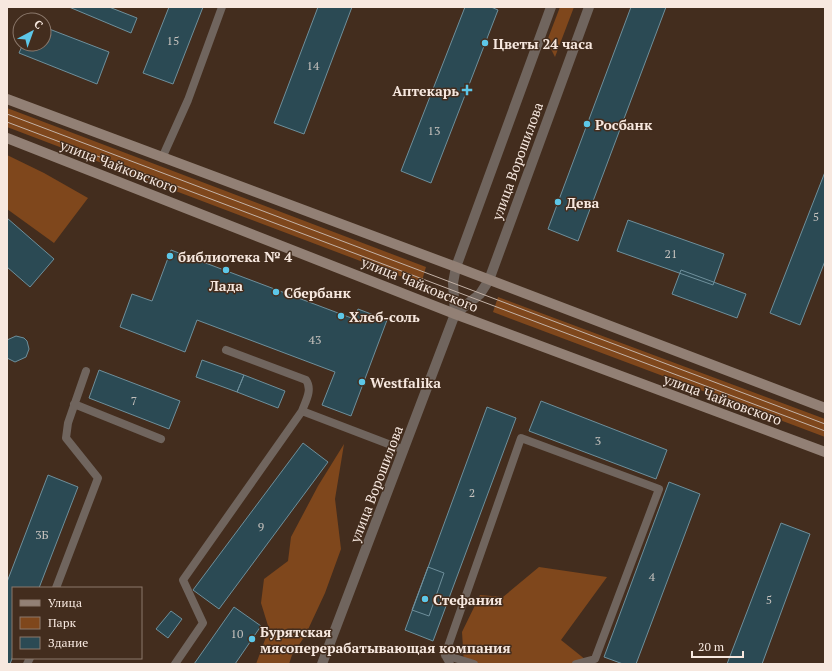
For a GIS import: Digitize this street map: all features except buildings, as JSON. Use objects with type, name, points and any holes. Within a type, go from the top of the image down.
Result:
[{"type":"main road","name":"улица Чайковского","points":[[7,99],[456,267],[825,408]]},
{"type":"main road","name":"улица Чайковского","points":[[7,138],[455,314],[825,452]]},
{"type":"street","name":"улица Ворошилова","points":[[322,664],[455,314],[453,283],[456,267],[551,7]]},
{"type":"street","name":"улица Ворошилова","points":[[455,314],[480,294],[488,280],[589,7]]},
{"type":"lane","points":[[162,158],[188,100],[222,7]]},
{"type":"lane","points":[[175,664],[203,623],[183,580],[302,412],[309,391],[309,386],[306,380],[226,350]]},
{"type":"lane","points":[[56,587],[98,478],[66,438],[74,404],[86,371]]},
{"type":"lane","points":[[74,404],[161,439]]},
{"type":"lane","points":[[302,412],[404,450]]},
{"type":"lane","points":[[450,664],[445,655],[521,438],[660,489],[596,659],[576,664]]},
{"type":"lane","points":[[445,655],[474,664]]},
{"type":"green space","points":[[560,7],[574,7],[555,57],[547,41]]},
{"type":"green space","points":[[7,108],[426,267],[421,284],[7,127]]},
{"type":"green space","points":[[7,155],[44,173],[88,198],[54,243],[7,209]]},
{"type":"green space","points":[[498,297],[825,419],[825,437],[493,312]]},
{"type":"green space","points":[[344,444],[335,499],[341,549],[325,593],[305,636],[292,655],[289,664],[256,664],[269,629],[261,603],[264,579],[288,561],[291,537],[318,486]]},
{"type":"green space","points":[[539,567],[607,577],[561,640],[591,664],[464,664],[462,632],[480,595],[503,597]]},
{"type":"tram line","points":[[7,114],[825,424]]},
{"type":"tram line","points":[[7,122],[825,431]]},
{"type":"place","name":"Цветы 24 часа","points":[[485,43]]},
{"type":"place","name":"Аптекарь","points":[[467,90]]},
{"type":"place","name":"Росбанк","points":[[587,124]]},
{"type":"place","name":"Дева","points":[[558,202]]},
{"type":"place","name":"библиотека № 4","points":[[170,256]]},
{"type":"place","name":"Лада","points":[[226,270]]},
{"type":"place","name":"Сбербанк","points":[[276,292]]},
{"type":"place","name":"Хлеб-соль","points":[[341,316]]},
{"type":"place","name":"Westfalika","points":[[362,382]]},
{"type":"place","name":"Стефания","points":[[425,599]]},
{"type":"place","name":"Бурятская мясоперерабатывающая компания","points":[[252,639]]}]
